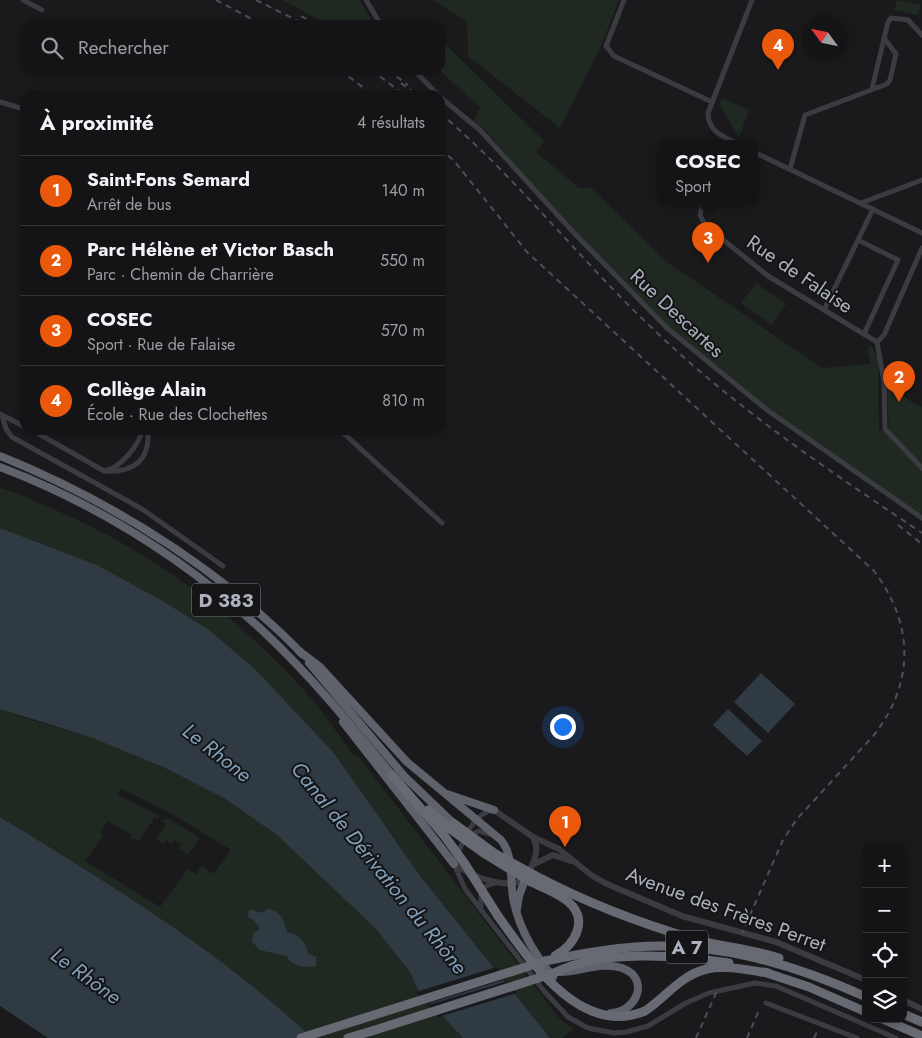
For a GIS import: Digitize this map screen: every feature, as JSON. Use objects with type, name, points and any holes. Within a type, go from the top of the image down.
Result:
[{"type":"highway","name":"D 383","points":[[0,456],[74,489],[144,528],[214,576],[260,614],[299,651],[448,828],[466,864],[498,916],[561,999],[575,1012],[596,1021],[616,1022],[636,1016],[651,1007],[683,979],[706,969],[734,968],[768,973]]},
{"type":"highway","name":"D 383","points":[[2,469],[86,507],[140,537],[177,562],[262,631],[320,690],[392,775]]},
{"type":"highway","points":[[299,651],[320,667],[394,750],[439,790],[499,838],[508,852],[511,884],[517,914],[524,934],[534,953],[559,985],[580,1004],[598,1012],[617,1012],[630,1007],[637,996],[637,985],[634,976],[619,967],[600,967],[554,973]]},
{"type":"highway","points":[[320,690],[387,781],[454,864]]},
{"type":"highway","points":[[392,775],[448,828]]},
{"type":"highway","points":[[439,790],[494,810]]},
{"type":"highway","name":"D 383","points":[[448,828],[485,847],[531,875],[573,894],[638,920],[693,938],[757,951],[791,962],[825,979]]},
{"type":"highway","points":[[517,914],[519,896],[531,875],[568,901],[574,908],[578,922],[577,934],[572,944],[545,961]]},
{"type":"highway","name":"A 7","points":[[301,1038],[545,961],[624,947],[685,947],[756,958],[825,979],[862,995]]},
{"type":"highway","name":"A 7","points":[[348,1038],[554,973],[565,967],[603,960],[654,956],[718,961],[768,973],[809,987],[862,1010]]},
{"type":"highway","points":[[907,1016],[922,1022]]},
{"type":"highway","points":[[892,1023],[922,1036]]},
{"type":"street","points":[[23,0],[42,10]]},
{"type":"street","points":[[366,0],[378,20]]},
{"type":"street","points":[[624,0],[606,46],[614,56],[712,102]]},
{"type":"street","points":[[731,140],[710,125],[708,113],[752,0]]},
{"type":"street","points":[[872,89],[888,22],[891,18],[908,20],[922,34]]},
{"type":"street","points":[[790,169],[805,115],[810,111],[887,84],[890,80],[896,54],[884,38]]},
{"type":"street","name":"Rue Descartes","points":[[419,75],[433,90]]},
{"type":"street","name":"Rue Descartes","points":[[445,101],[480,130],[591,251],[649,311],[690,348],[799,435],[922,518]]},
{"type":"street","points":[[0,102],[20,108]]},
{"type":"street","points":[[758,154],[922,233]]},
{"type":"street","points":[[861,203],[922,180]]},
{"type":"street","name":"Rue de Falaise","points":[[702,205],[700,215],[705,225],[768,276],[877,342]]},
{"type":"street","points":[[824,310],[873,209]]},
{"type":"street","points":[[858,240],[898,260],[864,334]]},
{"type":"street","points":[[922,248],[884,335],[877,342],[884,382],[885,429],[922,468]]},
{"type":"street","points":[[915,264],[922,267]]},
{"type":"street","points":[[1,415],[20,424]]},
{"type":"street","points":[[1,415],[6,429],[12,437],[142,509],[223,566]]},
{"type":"street","points":[[41,435],[104,471],[128,470],[139,461],[146,450],[148,435]]},
{"type":"street","points":[[104,471],[119,464],[138,442],[140,435]]},
{"type":"street","points":[[345,435],[442,523]]},
{"type":"street","points":[[494,810],[484,813],[477,820],[464,841],[454,864],[462,884],[557,1006],[568,1016],[592,1029],[614,1033],[633,1030],[648,1026],[686,1003],[709,993],[755,983],[776,986],[896,1038]]},
{"type":"street","name":"Avenue des Frères Perret","points":[[494,810],[533,837],[559,849],[599,880],[705,924],[776,942],[862,978]]},
{"type":"street","points":[[464,841],[479,831],[499,838]]},
{"type":"street","points":[[531,875],[537,848],[533,837]]},
{"type":"street","points":[[454,864],[465,872],[497,883],[511,884],[531,875],[553,855],[578,864]]},
{"type":"street","points":[[484,913],[480,903],[481,892],[486,886],[497,883]]},
{"type":"street","points":[[907,1002],[922,1009]]},
{"type":"street","points":[[766,1003],[857,1038]]},
{"type":"shaded area","points":[[283,0],[360,0],[371,20],[319,20]]},
{"type":"shaded area","points":[[433,0],[619,0],[603,41],[560,128],[468,56],[467,22]]},
{"type":"shaded area","points":[[897,0],[921,5],[918,15],[894,10]]},
{"type":"shaded area","points":[[445,44],[544,141],[536,152],[579,188],[591,188],[667,262],[822,368],[871,364],[867,350],[871,345],[878,358],[879,431],[889,428],[886,372],[893,373],[896,385],[906,398],[922,407],[922,515],[810,439],[745,391],[710,363],[642,302],[547,203],[489,134],[474,121],[480,107],[445,75]]},
{"type":"shaded area","points":[[721,98],[749,110],[739,137],[720,106]]},
{"type":"shaded area","points":[[756,283],[786,304],[772,325],[741,303]]},
{"type":"shaded area","points":[[0,488],[84,523],[121,542],[190,588],[254,640],[312,699],[353,754],[359,757],[559,1018],[574,1029],[562,1038],[550,1038],[421,877],[334,753],[256,670],[161,600],[97,565],[0,528]]},
{"type":"shaded area","points":[[0,707],[21,717],[90,737],[163,767],[224,798],[277,835],[376,929],[410,972],[418,990],[463,1038],[324,1038],[320,1035],[322,1038],[312,1038],[276,1006],[201,947],[122,894],[0,817]],"holes":[[[121,788],[172,814],[231,850],[214,874],[202,866],[196,874],[188,869],[160,907],[85,861],[103,836],[100,832],[108,821],[132,835],[130,838],[139,840],[155,817],[159,819],[159,815],[118,795]]]},
{"type":"shaded area","points":[[169,819],[200,838],[188,855],[179,848],[181,845],[175,840],[171,843],[166,840],[164,844],[156,839],[166,824],[162,821]]},
{"type":"water","points":[[0,528],[97,565],[161,600],[209,630],[256,670],[334,753],[421,877],[550,1038],[463,1038],[418,990],[410,972],[376,929],[277,835],[224,798],[163,767],[90,737],[0,709]]},
{"type":"water","points":[[761,673],[795,704],[768,733],[734,702]]},
{"type":"water","points":[[728,709],[762,741],[747,756],[713,725]]},
{"type":"water","name":"Le Rhône","points":[[0,817],[82,867],[201,947],[276,1006],[312,1038],[48,1038],[0,1006]]},
{"type":"water","points":[[249,909],[262,913],[267,909],[279,914],[287,932],[301,939],[308,953],[316,957],[316,966],[295,965],[287,956],[259,950],[252,941],[253,934],[260,928],[254,920],[248,917]]},
{"type":"pier","points":[[497,967],[506,979],[427,1004],[416,992]]},
{"type":"pier","points":[[508,981],[517,993],[438,1017],[428,1005]]},
{"type":"railway","points":[[216,0],[254,20]]},
{"type":"railway","points":[[256,0],[296,20]]},
{"type":"railway","points":[[301,16],[308,20]]},
{"type":"railway","points":[[347,75],[366,90]]},
{"type":"railway","points":[[378,75],[398,90]]},
{"type":"railway","points":[[395,75],[408,85]]},
{"type":"railway","points":[[401,83],[410,90]]},
{"type":"railway","points":[[445,117],[522,191],[625,302],[683,357],[782,436],[922,533]]},
{"type":"railway","points":[[445,153],[455,162],[527,252],[874,571],[887,591],[897,612],[902,632],[903,674],[897,694],[887,715],[874,735],[797,819],[783,840],[742,933]]},
{"type":"railway","points":[[898,525],[922,544]]},
{"type":"railway","points":[[696,1038],[717,991]]},
{"type":"railway","points":[[747,1038],[760,1008]]},
{"type":"railway","points":[[814,1038],[817,1032]]},
{"type":"place","name":"Collège Alain","points":[[778,70]]},
{"type":"place","name":"COSEC","points":[[708,263]]},
{"type":"place","name":"Parc Hélène et Victor Basch","points":[[899,402]]},
{"type":"place","name":"Saint-Fons Semard","points":[[565,847]]},
{"type":"water label","name":"Le Rhone","points":[[217,753]]},
{"type":"water label","name":"Canal de Dérivation du Rhône","points":[[379,868]]}]
